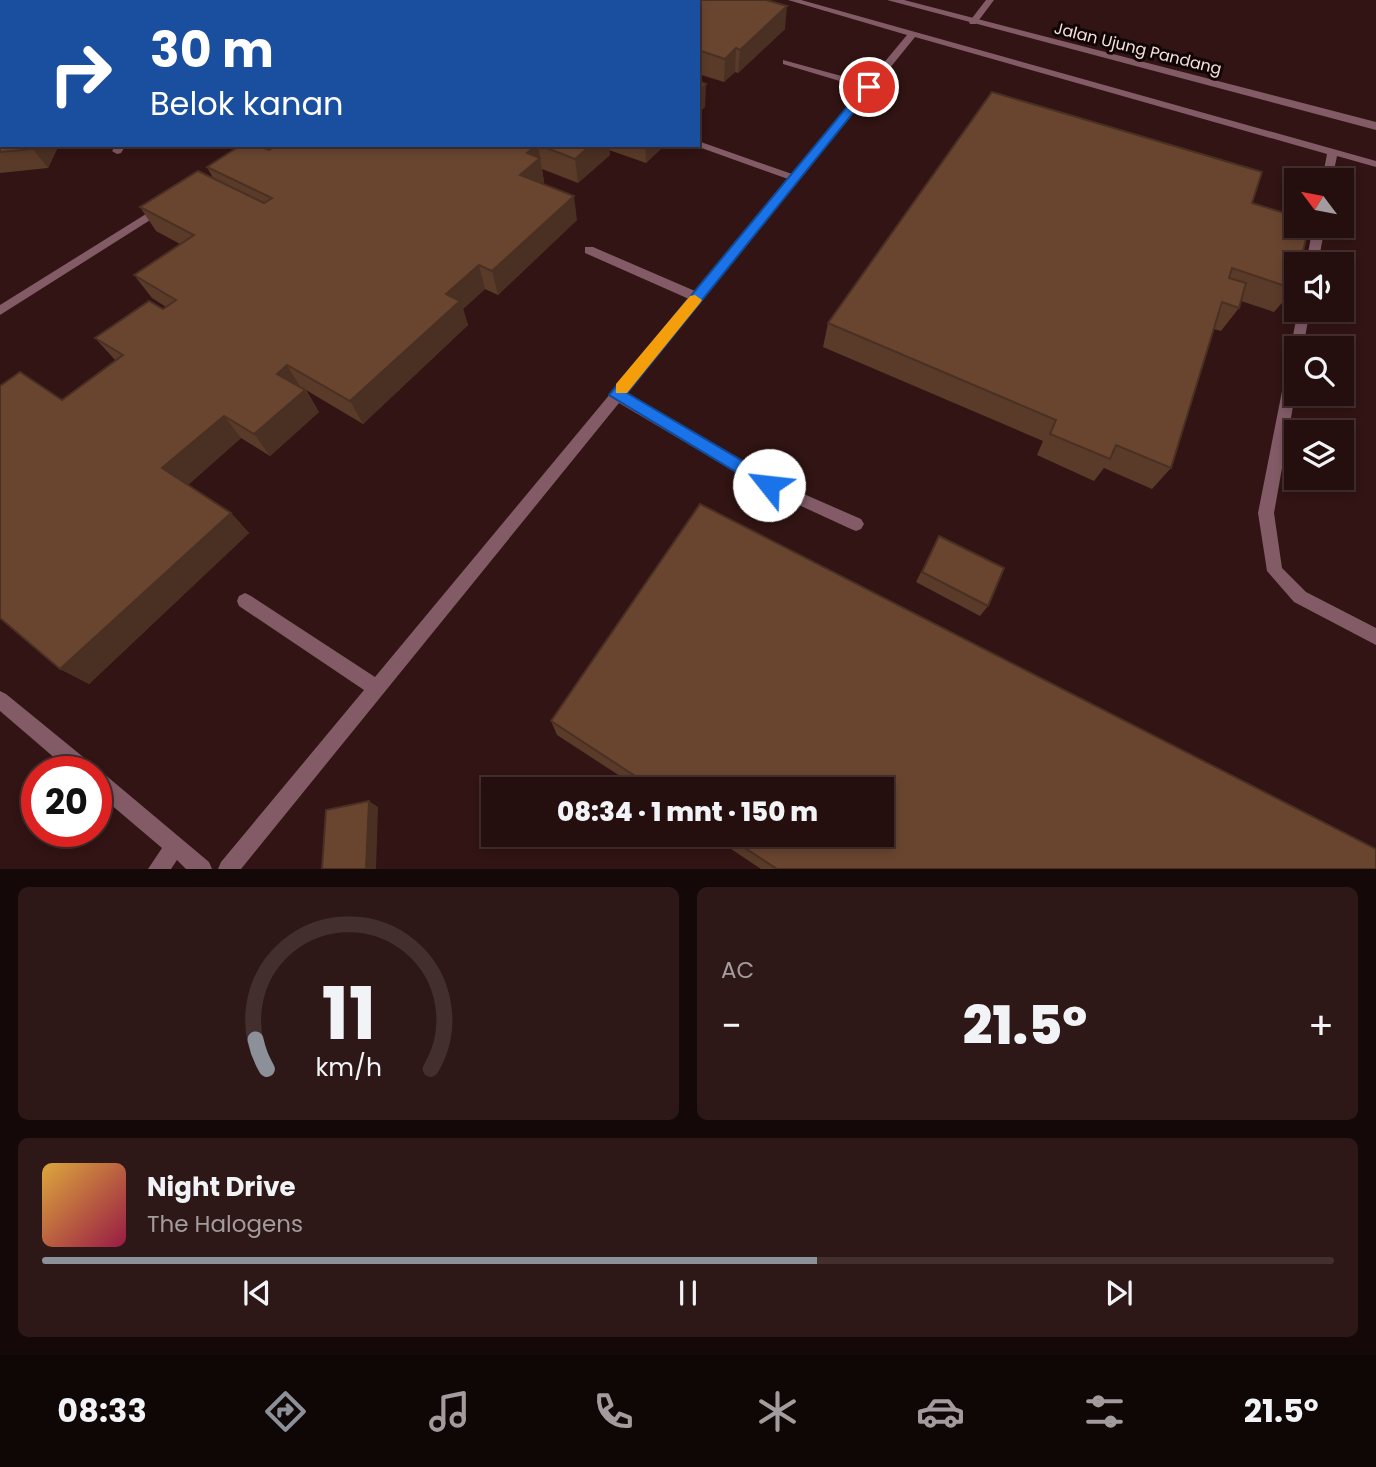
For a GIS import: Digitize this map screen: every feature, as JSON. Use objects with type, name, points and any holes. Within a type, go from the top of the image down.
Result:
[{"type":"street","name":"Jalan Ujung Pandang","points":[[892,0],[1376,126]]},
{"type":"lane","points":[[792,0],[1376,164]]},
{"type":"lane","points":[[973,22],[990,0]]},
{"type":"lane","points":[[228,869],[913,34]]},
{"type":"lane","points":[[786,62],[869,87]]},
{"type":"lane","points":[[700,144],[794,178]]},
{"type":"lane","points":[[1329,168],[1332,152]]},
{"type":"lane","points":[[0,311],[170,203]]},
{"type":"lane","points":[[589,250],[696,298]]},
{"type":"lane","points":[[1302,322],[1266,513],[1275,571],[1300,597],[1376,637]]},
{"type":"lane","points":[[617,395],[769,485],[856,524]]},
{"type":"lane","points":[[245,601],[376,688]]},
{"type":"lane","points":[[0,699],[67,756]]},
{"type":"lane","points":[[112,794],[202,869]]},
{"type":"lane","points":[[158,869],[175,847]]},
{"type":"building","points":[[700,0],[766,0],[787,6],[740,50],[736,48],[725,59],[700,51]]},
{"type":"building","points":[[992,92],[1262,172],[1252,203],[1284,213],[1284,238],[1306,238],[1303,252],[1284,252],[1284,286],[1232,268],[1229,278],[1246,283],[1239,308],[1222,302],[1171,468],[1116,445],[1110,459],[1050,434],[1056,420],[828,323]]},
{"type":"building","points":[[0,147],[34,147],[33,149],[0,152]]},
{"type":"building","points":[[238,147],[262,147],[269,150],[274,147],[534,147],[527,153],[540,158],[520,175],[574,196],[492,271],[479,265],[446,294],[460,301],[350,401],[287,365],[277,374],[305,390],[254,434],[224,416],[162,468],[231,513],[60,669],[0,618],[0,386],[20,372],[62,400],[123,355],[95,338],[149,301],[163,309],[176,300],[134,275],[194,235],[140,207],[198,171],[264,203],[272,198],[207,167]]},
{"type":"building","points":[[544,147],[589,147],[575,159]]},
{"type":"building","points":[[700,504],[1376,849],[1376,869],[777,869],[743,847],[894,847],[894,777],[637,777],[551,721]]},
{"type":"building","points":[[939,536],[1004,568],[988,606],[922,572]]},
{"type":"building","points":[[369,801],[366,869],[322,869],[326,810]]},
{"type":"slow traffic","points":[[622,389],[695,300]]},
{"type":"route","points":[[769,485],[692,442],[617,395],[869,87]]}]
